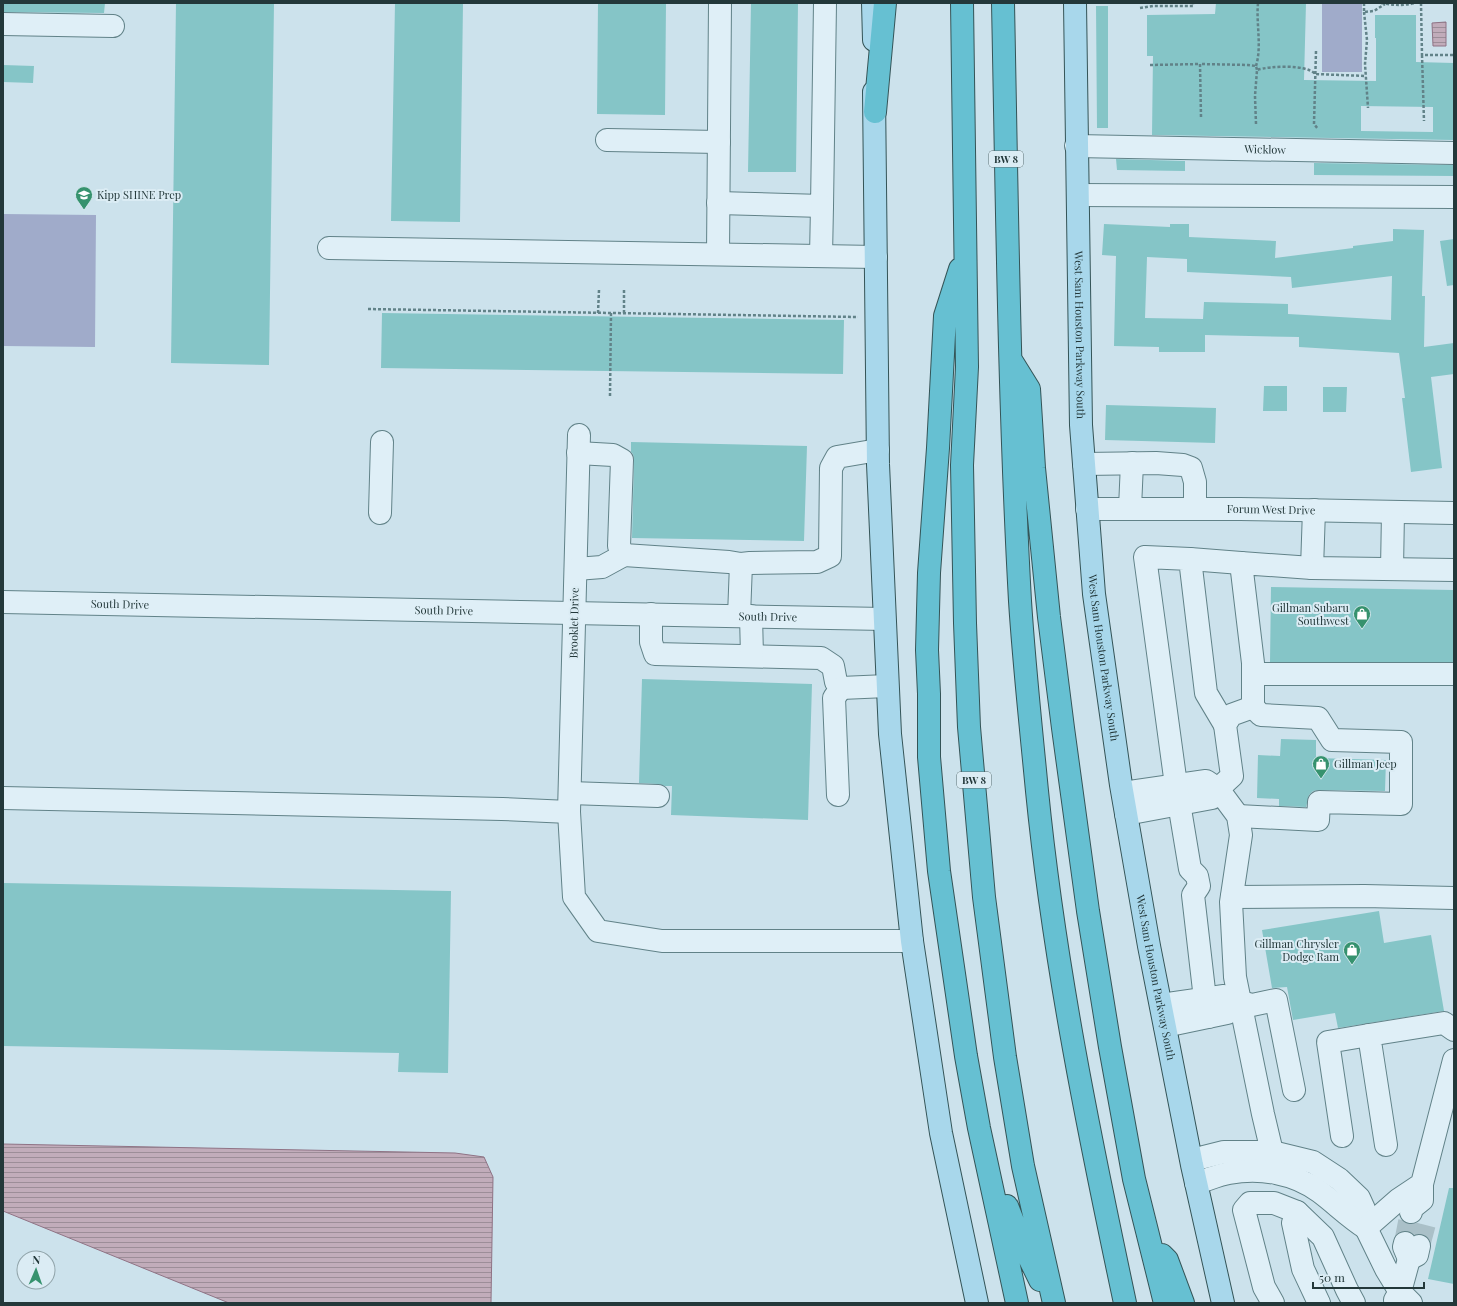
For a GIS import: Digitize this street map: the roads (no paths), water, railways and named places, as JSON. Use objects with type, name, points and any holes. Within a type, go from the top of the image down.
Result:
[{"type":"highway","points":[[874,112],[885,3]]},
{"type":"highway","name":"BW 8","points":[[962,3],[967,367],[962,466],[965,623],[969,727],[984,897],[1005,1057],[1023,1166],[1053,1303]]},
{"type":"highway","name":"BW 8","points":[[1003,3],[1013,451],[1020,605],[1038,802],[1054,930],[1082,1090],[1124,1302]]},
{"type":"highway","points":[[966,250],[945,316],[938,448],[929,573],[927,650],[929,757],[940,879],[959,1014],[979,1128],[1018,1303]]},
{"type":"highway","points":[[1010,360],[1029,389],[1034,468],[1049,617],[1077,837],[1108,1040],[1124,1127],[1141,1212],[1165,1303]]},
{"type":"highway","points":[[979,1128],[1020,1239],[1053,1303]]},
{"type":"highway","points":[[1148,1241],[1167,1260],[1183,1303]]},
{"type":"main road","points":[[873,3],[878,450],[890,734],[912,941],[942,1133],[976,1303]]},
{"type":"main road","name":"West Sam Houston Parkway South","points":[[1075,3],[1081,425],[1094,594],[1126,814],[1149,946],[1196,1183],[1223,1303]]},
{"type":"street","points":[[718,254],[720,3]]},
{"type":"street","points":[[821,256],[824,3]]},
{"type":"street","points":[[3,24],[113,26]]},
{"type":"street","points":[[607,140],[719,142]]},
{"type":"street","name":"Wicklow","points":[[1076,146],[1454,153]]},
{"type":"street","points":[[1078,195],[1454,197]]},
{"type":"street","points":[[718,203],[822,206]]},
{"type":"street","points":[[329,248],[876,257]]},
{"type":"street","points":[[380,513],[382,442]]},
{"type":"street","name":"Brooklet Drive","points":[[624,555],[619,546],[622,460],[614,454],[579,444],[570,803],[574,897],[598,930],[662,941],[912,941]]},
{"type":"street","points":[[576,569],[602,567],[624,555],[741,564],[817,562],[830,556],[831,468],[837,457],[878,450]]},
{"type":"street","points":[[1130,508],[1132,463]]},
{"type":"street","points":[[1084,464],[1132,463],[1183,465],[1191,468],[1195,482],[1195,508]]},
{"type":"street","name":"Forum West Drive","points":[[1087,509],[1195,508],[1454,514]]},
{"type":"street","points":[[1312,568],[1314,510]]},
{"type":"street","points":[[1392,569],[1393,512]]},
{"type":"street","points":[[1207,1008],[1193,895],[1199,886],[1197,876],[1190,869],[1177,795],[1145,556],[1312,568],[1454,570]]},
{"type":"street","points":[[1123,792],[1212,798],[1218,789],[1232,776],[1225,724],[1206,693],[1190,559]]},
{"type":"street","points":[[1238,816],[1318,820],[1318,802],[1402,804],[1401,742],[1332,740],[1318,718],[1261,715],[1254,707],[1253,662],[1241,563]]},
{"type":"street","points":[[741,564],[745,616],[752,656]]},
{"type":"street","name":"South Drive","points":[[3,602],[884,619]]},
{"type":"street","points":[[651,614],[651,642],[655,654],[820,658],[833,666],[836,682],[841,688]]},
{"type":"street","points":[[1253,674],[1454,674]]},
{"type":"street","points":[[841,688],[887,686]]},
{"type":"street","points":[[838,795],[834,698],[841,688]]},
{"type":"street","points":[[1225,724],[1231,715],[1254,707]]},
{"type":"street","points":[[1218,789],[1238,816],[1241,835],[1231,902],[1235,977],[1272,1152]]},
{"type":"street","points":[[1126,814],[1177,795]]},
{"type":"street","points":[[3,798],[494,809],[658,796]]},
{"type":"street","points":[[1232,897],[1364,896],[1454,898]]},
{"type":"street","points":[[1165,1026],[1207,1008],[1224,996],[1252,1005],[1276,1000],[1294,1090]]},
{"type":"street","points":[[1161,1005],[1207,1008]]},
{"type":"street","points":[[1342,1136],[1328,1042],[1444,1023],[1454,1030]]},
{"type":"street","points":[[1370,1036],[1386,1145]]},
{"type":"street","points":[[1366,1228],[1398,1200],[1421,1203],[1454,1060]]},
{"type":"street","points":[[1192,1160],[1224,1152],[1272,1152],[1313,1162],[1339,1179],[1359,1198],[1364,1209],[1366,1228],[1401,1299]]},
{"type":"street","points":[[1196,1183],[1229,1173],[1254,1171],[1279,1173],[1303,1181],[1320,1192],[1350,1218],[1366,1228]]},
{"type":"street","points":[[1273,1303],[1264,1287],[1244,1210],[1250,1203],[1274,1203],[1297,1212],[1323,1237],[1354,1303]]},
{"type":"street","points":[[1297,1212],[1294,1223],[1303,1269],[1319,1303]]},
{"type":"street","points":[[1401,1299],[1411,1249]]},
{"type":"tunnel","points":[[1405,1243],[1411,1212]]},
{"type":"tunnel","points":[[1419,1246],[1427,1216]]},
{"type":"place","name":"Kipp SHINE Prep","points":[[84,210]]},
{"type":"place","name":"Gillman Subaru Southwest","points":[[1362,629]]},
{"type":"place","name":"Gillman Jeep","points":[[1321,779]]},
{"type":"place","name":"Gillman Chrysler Dodge Ram","points":[[1352,965]]}]
